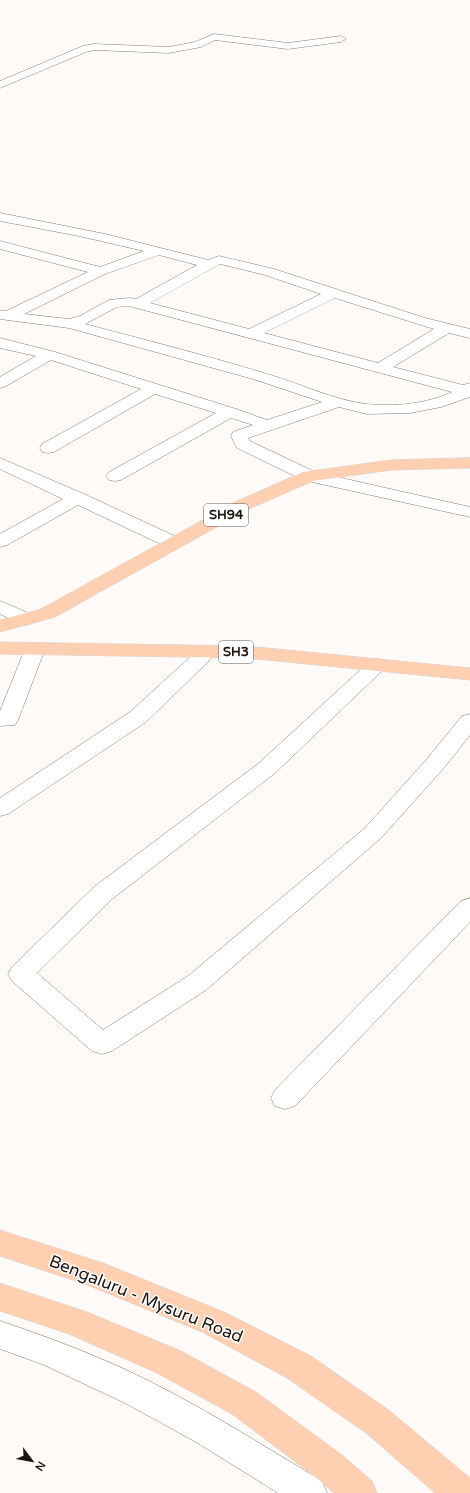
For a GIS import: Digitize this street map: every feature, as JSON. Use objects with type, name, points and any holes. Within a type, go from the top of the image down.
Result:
[{"type":"main road","name":"SH94","points":[[0,626],[48,613],[243,506],[310,476],[391,465],[470,463]]},
{"type":"main road","name":"SH3","points":[[0,648],[246,652],[470,674]]},
{"type":"main road","name":"Bengaluru - Mysuru Road","points":[[0,1243],[92,1273],[213,1322],[299,1367],[378,1422],[461,1493]]},
{"type":"main road","points":[[0,1297],[76,1322],[169,1362],[244,1403],[330,1468],[360,1493]]},
{"type":"street","points":[[0,85],[89,48],[168,50],[198,45],[214,37],[288,46],[340,38]]},
{"type":"street","points":[[0,217],[43,224],[159,250],[209,264]]},
{"type":"street","points":[[0,246],[100,270]]},
{"type":"street","points":[[4,315],[74,285],[100,270],[114,267],[159,250]]},
{"type":"street","points":[[138,304],[209,264],[219,260],[269,272],[470,334]]},
{"type":"street","points":[[250,334],[334,293]]},
{"type":"street","points":[[70,324],[85,319],[114,303],[129,302],[469,390]]},
{"type":"street","points":[[4,315],[70,324],[259,376],[338,402],[370,409],[427,405],[450,400],[469,390]]},
{"type":"street","points":[[380,368],[447,328]]},
{"type":"street","points":[[0,343],[50,355],[230,412],[257,421],[266,426]]},
{"type":"street","points":[[0,383],[50,355]]},
{"type":"street","points":[[48,448],[154,388]]},
{"type":"street","points":[[338,402],[239,436],[243,444],[310,476],[470,512]]},
{"type":"street","points":[[115,476],[230,412]]},
{"type":"street","points":[[0,463],[174,543]]},
{"type":"street","points":[[339,472],[470,502]]},
{"type":"street","points":[[0,541],[78,498]]},
{"type":"street","points":[[0,607],[26,619]]},
{"type":"street","points":[[0,720],[6,720],[35,649]]},
{"type":"street","points":[[0,809],[138,717],[207,652]]},
{"type":"street","points":[[377,665],[267,768],[103,893],[21,974],[102,1044],[197,983],[373,833],[435,764],[470,721]]},
{"type":"street","points":[[285,1098],[470,907]]},
{"type":"street","points":[[0,1335],[51,1353],[137,1392],[208,1431],[310,1493]]}]
